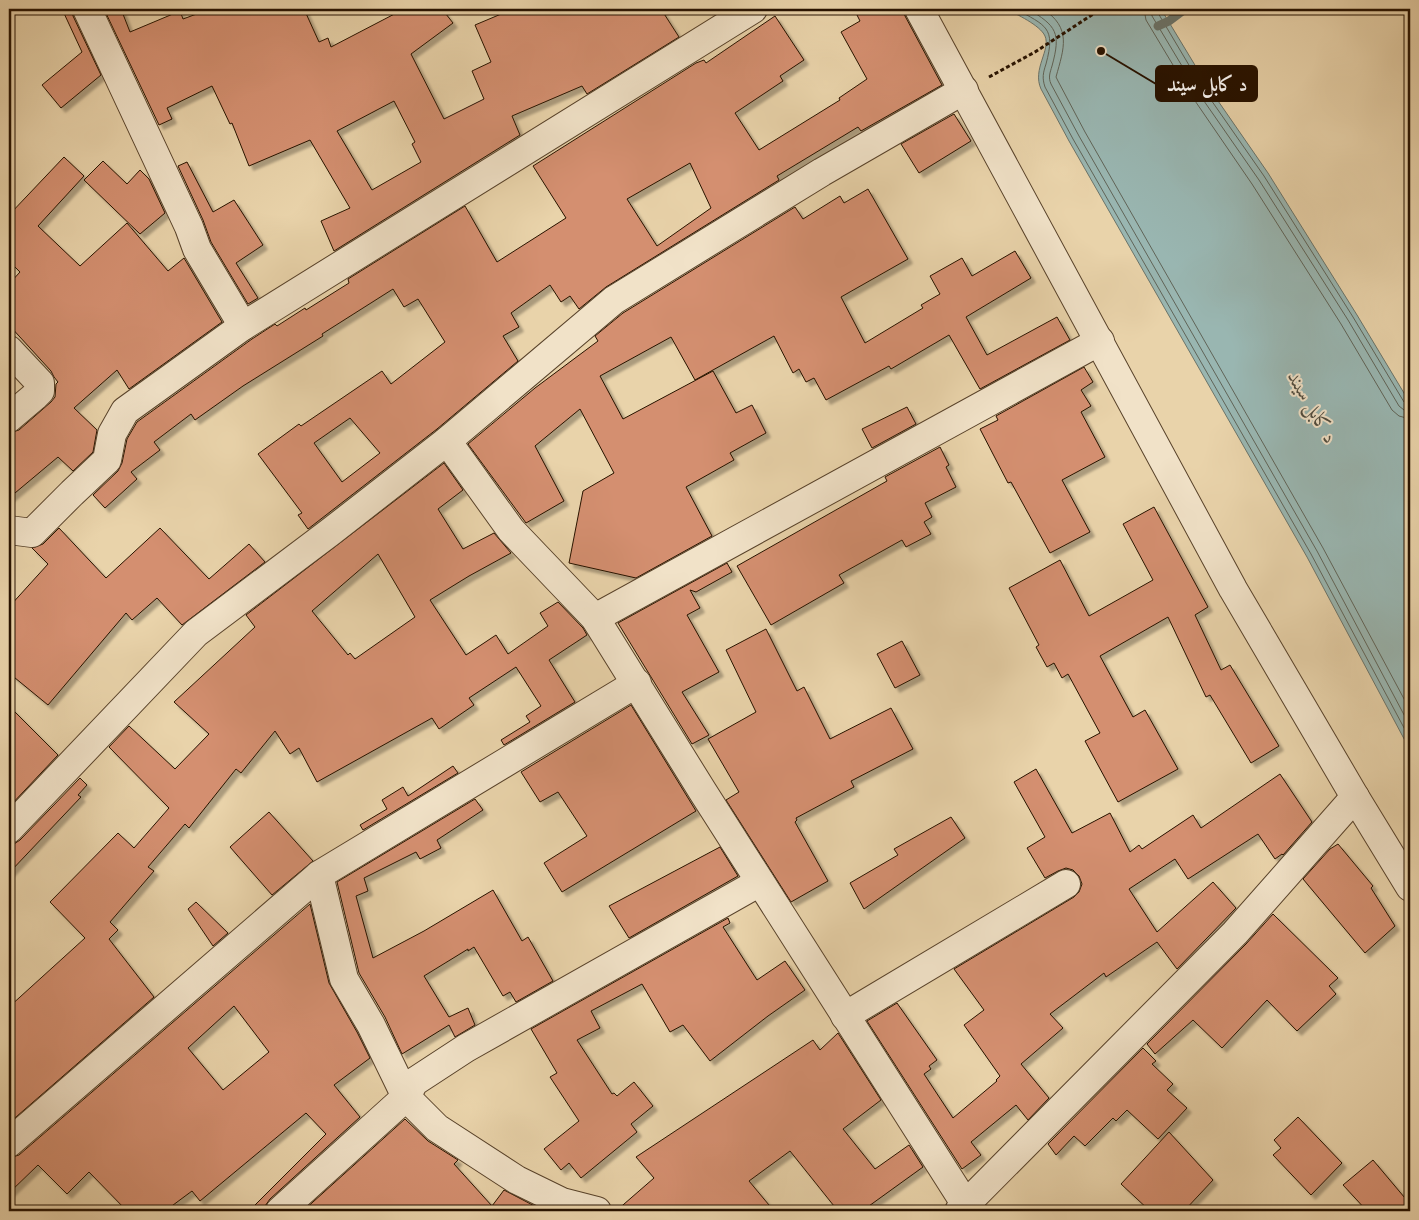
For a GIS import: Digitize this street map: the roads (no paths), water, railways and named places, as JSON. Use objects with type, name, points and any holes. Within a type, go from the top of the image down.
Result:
[{"type":"street","points":[[87,9],[189,226],[197,249],[243,326]]},
{"type":"street","points":[[9,530],[32,533],[107,460],[112,434],[124,411],[243,326],[753,9]]},
{"type":"street","points":[[919,9],[1233,589],[1410,887]]},
{"type":"street","points":[[9,829],[196,633],[447,441],[614,300],[822,172],[964,90]]},
{"type":"street","points":[[595,618],[1100,341]]},
{"type":"street","points":[[9,350],[40,383],[40,391],[9,418]]},
{"type":"street","points":[[447,441],[511,530],[595,618],[845,1016],[962,1208],[1235,933],[1355,797]]},
{"type":"street","points":[[9,1142],[318,875],[637,683]]},
{"type":"street","points":[[318,875],[344,978],[371,1025],[406,1097],[437,1128],[559,1207],[597,1211]]},
{"type":"street","points":[[280,1211],[406,1097],[414,1082],[466,1048],[760,882]]},
{"type":"street","points":[[845,1016],[1066,884]]},
{"type":"water","points":[[1006,9],[1161,9],[1207,85],[1268,173],[1410,403],[1410,750],[1307,557],[1041,89],[1039,74],[1046,47],[1045,36],[1033,24]]},
{"type":"waterway","points":[[1158,26],[1169,21],[1185,9]]},
{"type":"place","name":"د کابل سيند","points":[[1101,51]]}]
